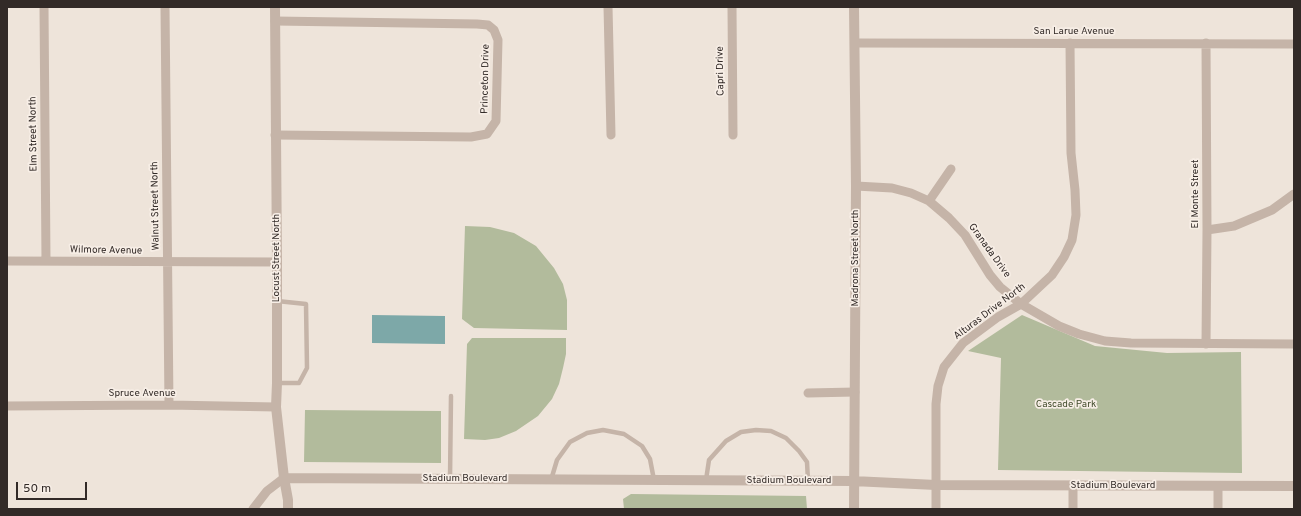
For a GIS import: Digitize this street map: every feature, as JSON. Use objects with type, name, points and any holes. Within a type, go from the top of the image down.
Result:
[{"type":"street","name":"Elm Street North","points":[[44,7],[46,261]]},
{"type":"street","name":"Walnut Street North","points":[[165,7],[169,405]]},
{"type":"street","name":"Locust Street North","points":[[275,7],[277,262],[276,407],[288,509]]},
{"type":"street","points":[[608,7],[611,135]]},
{"type":"street","name":"Capri Drive","points":[[732,7],[733,135]]},
{"type":"street","name":"Madrona Street North","points":[[854,7],[856,186],[854,509]]},
{"type":"street","name":"Princeton Drive","points":[[275,21],[478,24],[488,25],[494,30],[498,40],[496,121],[486,134],[471,137],[275,135]]},
{"type":"street","name":"San Larue Avenue","points":[[855,43],[1294,44]]},
{"type":"street","name":"Alturas Drive North","points":[[936,509],[936,404],[938,386],[944,367],[963,343],[998,317],[1021,304],[1052,274],[1064,257],[1072,240],[1076,215],[1076,190],[1071,153],[1070,43]]},
{"type":"street","name":"El Monte Street","points":[[1206,43],[1206,344]]},
{"type":"street","points":[[929,201],[951,169]]},
{"type":"street","name":"Granada Drive","points":[[856,186],[892,188],[911,193],[929,201],[965,235],[990,275],[1000,287],[1021,304],[1059,326],[1078,334],[1105,341],[1131,343],[1294,344]]},
{"type":"street","points":[[1207,230],[1234,226],[1272,210],[1294,194]]},
{"type":"street","name":"Wilmore Avenue","points":[[7,261],[277,262]]},
{"type":"street","points":[[808,393],[855,392]]},
{"type":"street","name":"Spruce Avenue","points":[[7,406],[169,405],[276,407]]},
{"type":"street","points":[[252,509],[268,491],[284,478]]},
{"type":"street","name":"Stadium Boulevard","points":[[284,478],[853,481],[936,485],[1294,486]]},
{"type":"street","points":[[1073,486],[1073,509]]},
{"type":"street","points":[[1218,486],[1218,509]]},
{"type":"lane","points":[[277,301],[306,304],[307,361],[307,368],[299,383],[277,383]]},
{"type":"lane","points":[[450,479],[451,396]]},
{"type":"lane","points":[[551,480],[557,460],[570,442],[587,433],[603,430],[624,434],[642,446],[650,459],[654,480]]},
{"type":"lane","points":[[706,480],[709,460],[726,441],[741,432],[756,430],[771,431],[786,438],[799,451],[806,462],[808,481]]},
{"type":"green space","points":[[465,226],[490,227],[514,233],[536,246],[554,268],[563,284],[567,300],[567,330],[474,328],[462,319]]},
{"type":"green space","name":"Cascade Park","points":[[1022,315],[1095,346],[1167,353],[1241,352],[1242,473],[998,470],[1001,358],[968,351]]},
{"type":"green space","points":[[472,338],[566,338],[566,354],[563,368],[559,384],[552,399],[538,416],[516,431],[499,438],[485,440],[464,439],[467,344]]},
{"type":"green space","points":[[305,410],[441,411],[441,463],[304,462]]},
{"type":"green space","points":[[631,494],[806,496],[807,509],[624,509],[623,499]]},
{"type":"water","points":[[372,315],[445,316],[445,344],[372,343]]}]
